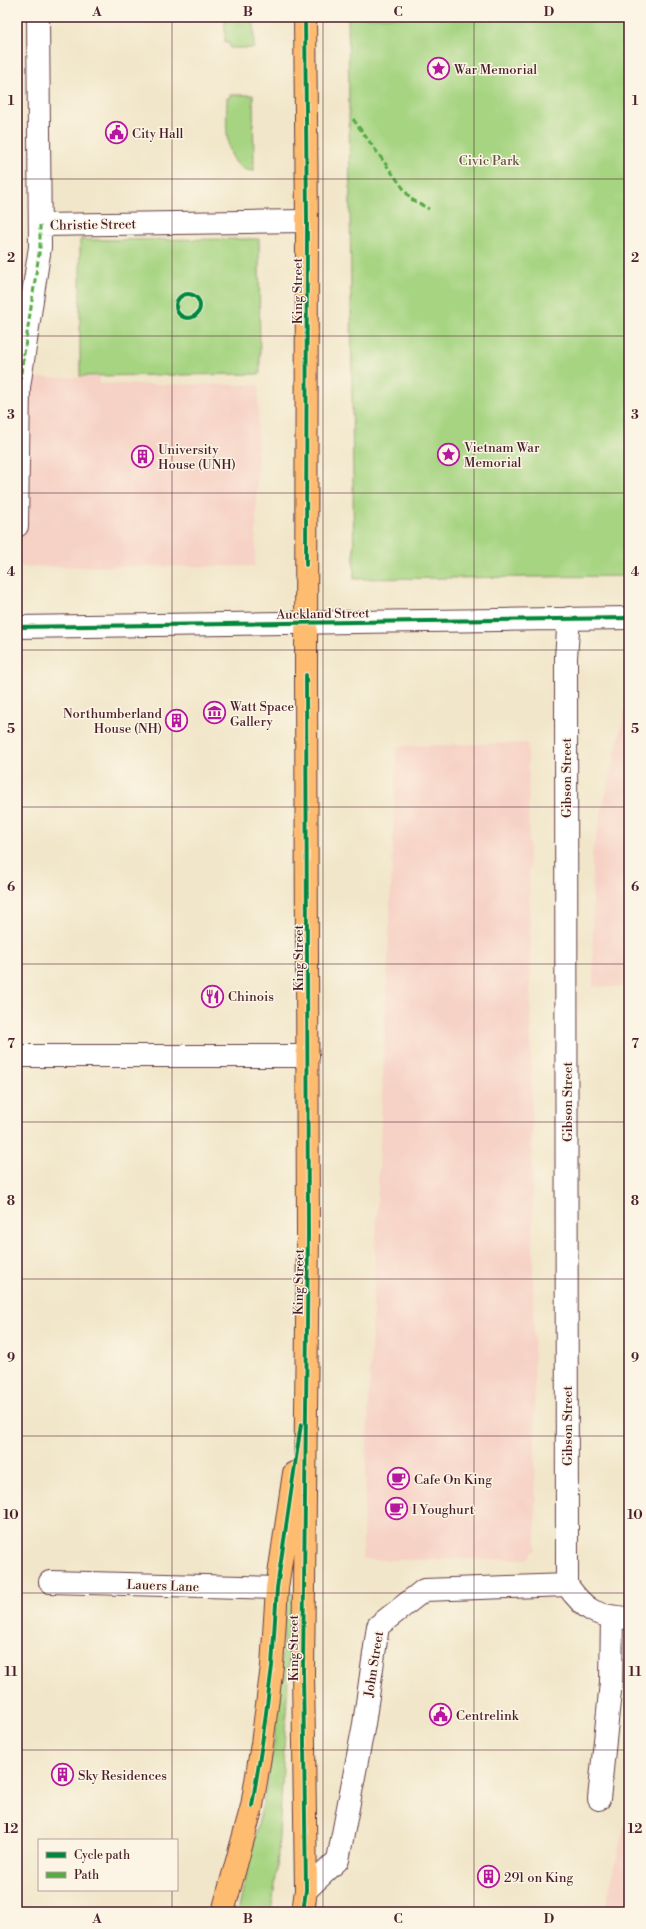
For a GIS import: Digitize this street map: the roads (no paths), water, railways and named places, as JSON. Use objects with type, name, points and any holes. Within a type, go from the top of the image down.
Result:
[{"type":"main road","name":"King Street","points":[[303,1912],[306,1890],[303,1671],[308,1056],[306,675],[307,222],[305,17]]},
{"type":"main road","name":"King Street","points":[[223,1912],[252,1806],[262,1744],[272,1666],[277,1588],[306,1384]]},
{"type":"street","name":"Christie Street","points":[[38,17],[40,225],[307,222]]},
{"type":"street","points":[[17,526],[19,387],[40,247],[40,225]]},
{"type":"street","name":"Gibson Street","points":[[567,1585],[566,657],[569,618]]},
{"type":"street","name":"Auckland Street","points":[[17,627],[629,618]]},
{"type":"street","points":[[17,1056],[308,1056]]},
{"type":"street","name":"Lauers Lane","points":[[50,1582],[277,1588]]},
{"type":"street","points":[[567,1585],[578,1600],[592,1612],[621,1617],[611,1682],[599,1799]]},
{"type":"street","name":"John Street","points":[[306,1890],[338,1860],[364,1724],[378,1626],[424,1590],[567,1585]]},
{"type":"place","name":"War Memorial","points":[[438,69]]},
{"type":"place","name":"City Hall","points":[[117,133]]},
{"type":"place","name":"Vietnam War Memorial","points":[[449,454]]},
{"type":"place","name":"University House (UNH)","points":[[143,456]]},
{"type":"place","name":"Watt Space Gallery","points":[[214,713]]},
{"type":"place","name":"Northumberland House (NH)","points":[[177,720]]},
{"type":"place","name":"Chinois","points":[[213,996]]},
{"type":"place","name":"Cafe On King","points":[[399,1479]]},
{"type":"place","name":"I Youghurt","points":[[396,1509]]},
{"type":"place","name":"Centrelink","points":[[441,1715]]},
{"type":"place","name":"Sky Residences","points":[[62,1775]]},
{"type":"place","name":"291 on King","points":[[489,1877]]},
{"type":"park label","name":"Civic Park","points":[[489,160]]}]
